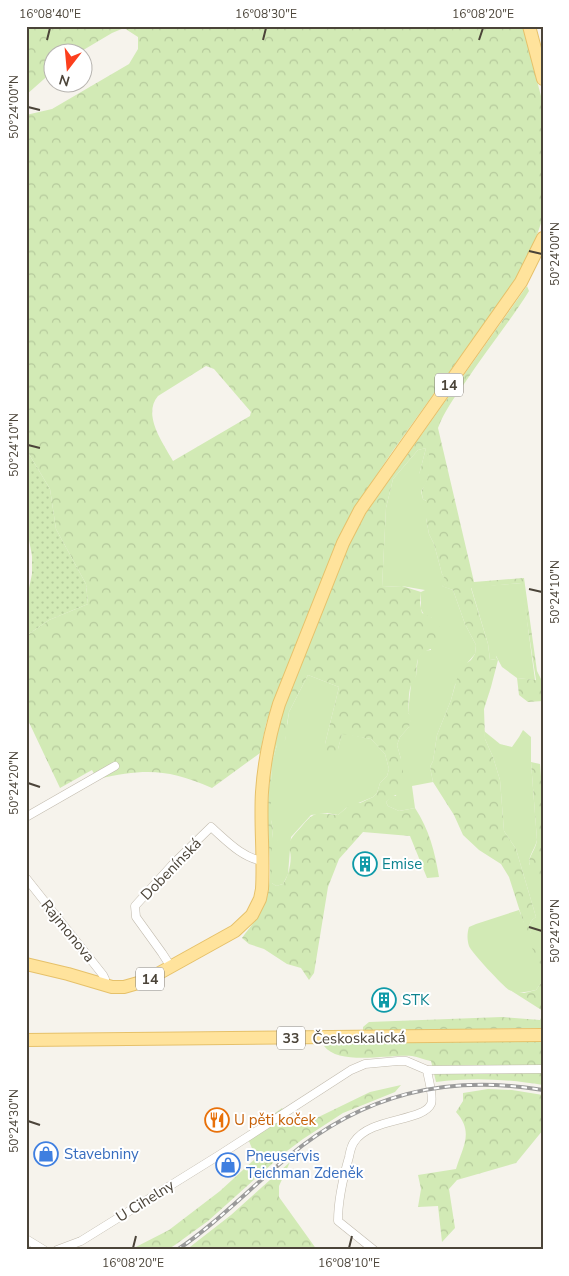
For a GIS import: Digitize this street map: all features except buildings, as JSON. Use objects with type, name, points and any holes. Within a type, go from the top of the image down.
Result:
[{"type":"main road","points":[[529,26],[543,79]]},
{"type":"main road","name":"14","points":[[26,964],[68,974],[105,986],[119,987],[132,985],[146,981],[227,936],[247,921],[256,909],[262,889],[262,792],[266,754],[272,726],[285,688],[343,543],[360,510],[522,282],[543,238]]},
{"type":"main road","name":"Českoskalická","points":[[26,1040],[543,1035]]},
{"type":"street","points":[[26,817],[115,766]]},
{"type":"street","name":"Dobenínská","points":[[171,967],[136,917],[135,906],[174,863],[211,828],[243,854],[254,859],[263,860]]},
{"type":"street","name":"Rajmonova","points":[[26,878],[103,974],[105,986]]},
{"type":"street","name":"U Cihelny","points":[[56,1250],[80,1241],[351,1070],[365,1064],[406,1061],[427,1070]]},
{"type":"street","points":[[374,1250],[338,1221],[338,1202],[353,1143],[365,1131],[375,1125],[423,1112],[430,1106],[432,1098],[427,1070],[543,1069]]},
{"type":"street","points":[[26,1239],[44,1250]]},
{"type":"green space","points":[[26,26],[523,26],[543,104],[543,217],[535,241],[516,279],[392,452],[355,507],[344,527],[273,702],[260,753],[212,788],[196,781],[155,772],[129,773],[97,779],[92,770],[60,788],[26,716],[26,636],[49,620],[88,604],[86,584],[56,529],[50,489],[26,449],[26,115],[52,109],[81,92],[92,92],[92,86],[129,64],[138,49],[138,37],[124,28],[92,45],[92,42],[42,42],[42,81],[26,95]],"holes":[[[206,366],[214,369],[251,412],[250,416],[173,461],[156,429],[152,412],[158,396]]]},
{"type":"green space","points":[[527,286],[529,291],[453,400],[438,428],[474,582],[524,578],[537,671],[543,683],[543,701],[528,702],[519,695],[517,678],[536,680],[521,583],[471,588],[488,644],[490,660],[496,659],[495,655],[498,660],[484,709],[485,739],[500,780],[504,831],[516,849],[536,917],[530,925],[530,930],[542,953],[543,970],[531,946],[509,877],[501,864],[479,850],[463,835],[454,815],[433,782],[430,767],[433,761],[437,735],[451,700],[460,668],[471,660],[475,654],[476,645],[465,624],[453,590],[441,586],[447,583],[442,574],[434,544],[429,534],[426,518],[426,501],[422,495],[422,490],[429,474],[429,450],[421,476],[419,475],[426,448],[418,450],[393,479],[386,508],[382,587],[402,586],[421,592],[420,603],[422,613],[437,620],[441,639],[439,644],[425,651],[418,659],[416,677],[411,685],[409,695],[408,713],[412,717],[409,727],[400,737],[397,745],[403,766],[403,786],[401,793],[391,797],[386,802],[388,806],[399,811],[415,808],[431,841],[439,877],[427,878],[410,836],[363,832],[339,859],[328,887],[314,973],[309,980],[301,968],[287,964],[264,949],[249,944],[242,938],[255,921],[268,894],[270,874],[268,823],[272,766],[272,883],[276,886],[283,884],[289,871],[291,855],[289,843],[307,821],[318,814],[338,815],[352,803],[360,803],[373,797],[377,793],[380,783],[387,776],[389,769],[385,754],[371,739],[342,734],[338,749],[332,757],[326,753],[325,744],[339,687],[308,675],[289,712],[287,724],[291,732],[286,736],[284,744],[277,745],[272,760],[281,720],[349,545],[366,513]]},
{"type":"green space","points":[[426,448],[419,475],[429,448],[429,473],[422,492],[423,499],[426,501],[426,518],[429,534],[434,544],[442,574],[448,583],[442,586],[453,590],[465,624],[476,645],[475,654],[468,662],[455,685],[437,735],[433,761],[430,767],[433,782],[412,786],[415,808],[399,811],[388,806],[386,802],[391,796],[396,796],[401,759],[397,745],[400,737],[409,727],[411,717],[408,713],[411,684],[416,676],[418,657],[423,651],[431,650],[432,618],[424,615],[421,609],[421,592],[425,590],[402,586],[382,587],[386,508],[393,479],[418,450]]},
{"type":"green space","points":[[26,449],[50,489],[56,529],[86,584],[88,604],[49,620],[26,636],[26,602],[32,574],[32,556],[26,523]]},
{"type":"green space","points":[[522,583],[535,680],[517,678],[502,667],[496,656],[496,659],[490,660],[488,644],[471,587]]},
{"type":"green space","points":[[308,675],[339,687],[325,744],[338,749],[342,733],[371,739],[385,754],[389,769],[387,776],[380,783],[377,793],[373,797],[346,808],[338,815],[327,813],[311,815],[291,837],[288,874],[283,884],[276,886],[272,883],[272,762],[277,745],[285,740],[289,712]]},
{"type":"green space","points":[[523,730],[531,737],[537,840],[529,864],[543,877],[543,954],[531,935],[530,925],[536,917],[516,849],[504,831],[500,780],[485,739],[484,731],[500,744],[512,747]]},
{"type":"green space","points":[[531,762],[540,764],[543,802],[543,877],[535,872],[529,863],[537,840]]},
{"type":"green space","points":[[519,910],[543,970],[541,983],[536,990],[523,992],[509,990],[501,983],[471,949],[468,939],[469,927]]},
{"type":"green space","points":[[543,976],[543,1011],[510,990],[524,993],[536,990]]},
{"type":"green space","points":[[543,1014],[543,1028],[363,1031],[363,1027],[369,1022],[502,1017],[540,1020]]},
{"type":"green space","points":[[325,1042],[543,1042],[543,1085],[490,1079],[436,1082],[431,1061],[412,1056],[365,1058],[341,1056],[331,1052],[324,1046]]},
{"type":"green space","points":[[401,1085],[395,1092],[343,1113],[303,1139],[283,1154],[208,1221],[167,1250],[130,1250],[169,1230],[220,1191],[256,1158],[246,1134],[282,1108],[298,1127],[370,1092]]},
{"type":"green space","points":[[488,1089],[512,1090],[543,1095],[543,1130],[516,1163],[457,1180],[449,1189],[455,1228],[442,1242],[438,1206],[418,1207],[421,1189],[418,1175],[456,1169],[464,1146],[466,1133],[465,1126],[456,1112],[463,1101],[463,1093]]},
{"type":"green space","points":[[290,1162],[279,1186],[279,1197],[317,1250],[186,1250],[231,1215]]},
{"type":"railway","points":[[177,1250],[192,1240],[288,1157],[317,1135],[346,1118],[376,1104],[408,1094],[440,1088],[473,1085],[543,1090]]},
{"type":"place","name":"Emise","points":[[365,864]]},
{"type":"place","name":"STK","points":[[384,1000]]},
{"type":"place","name":"U pěti koček","points":[[217,1120]]},
{"type":"place","name":"Stavebniny","points":[[46,1154]]},
{"type":"place","name":"Pneuservis Teichman Zdeněk","points":[[228,1165]]}]
